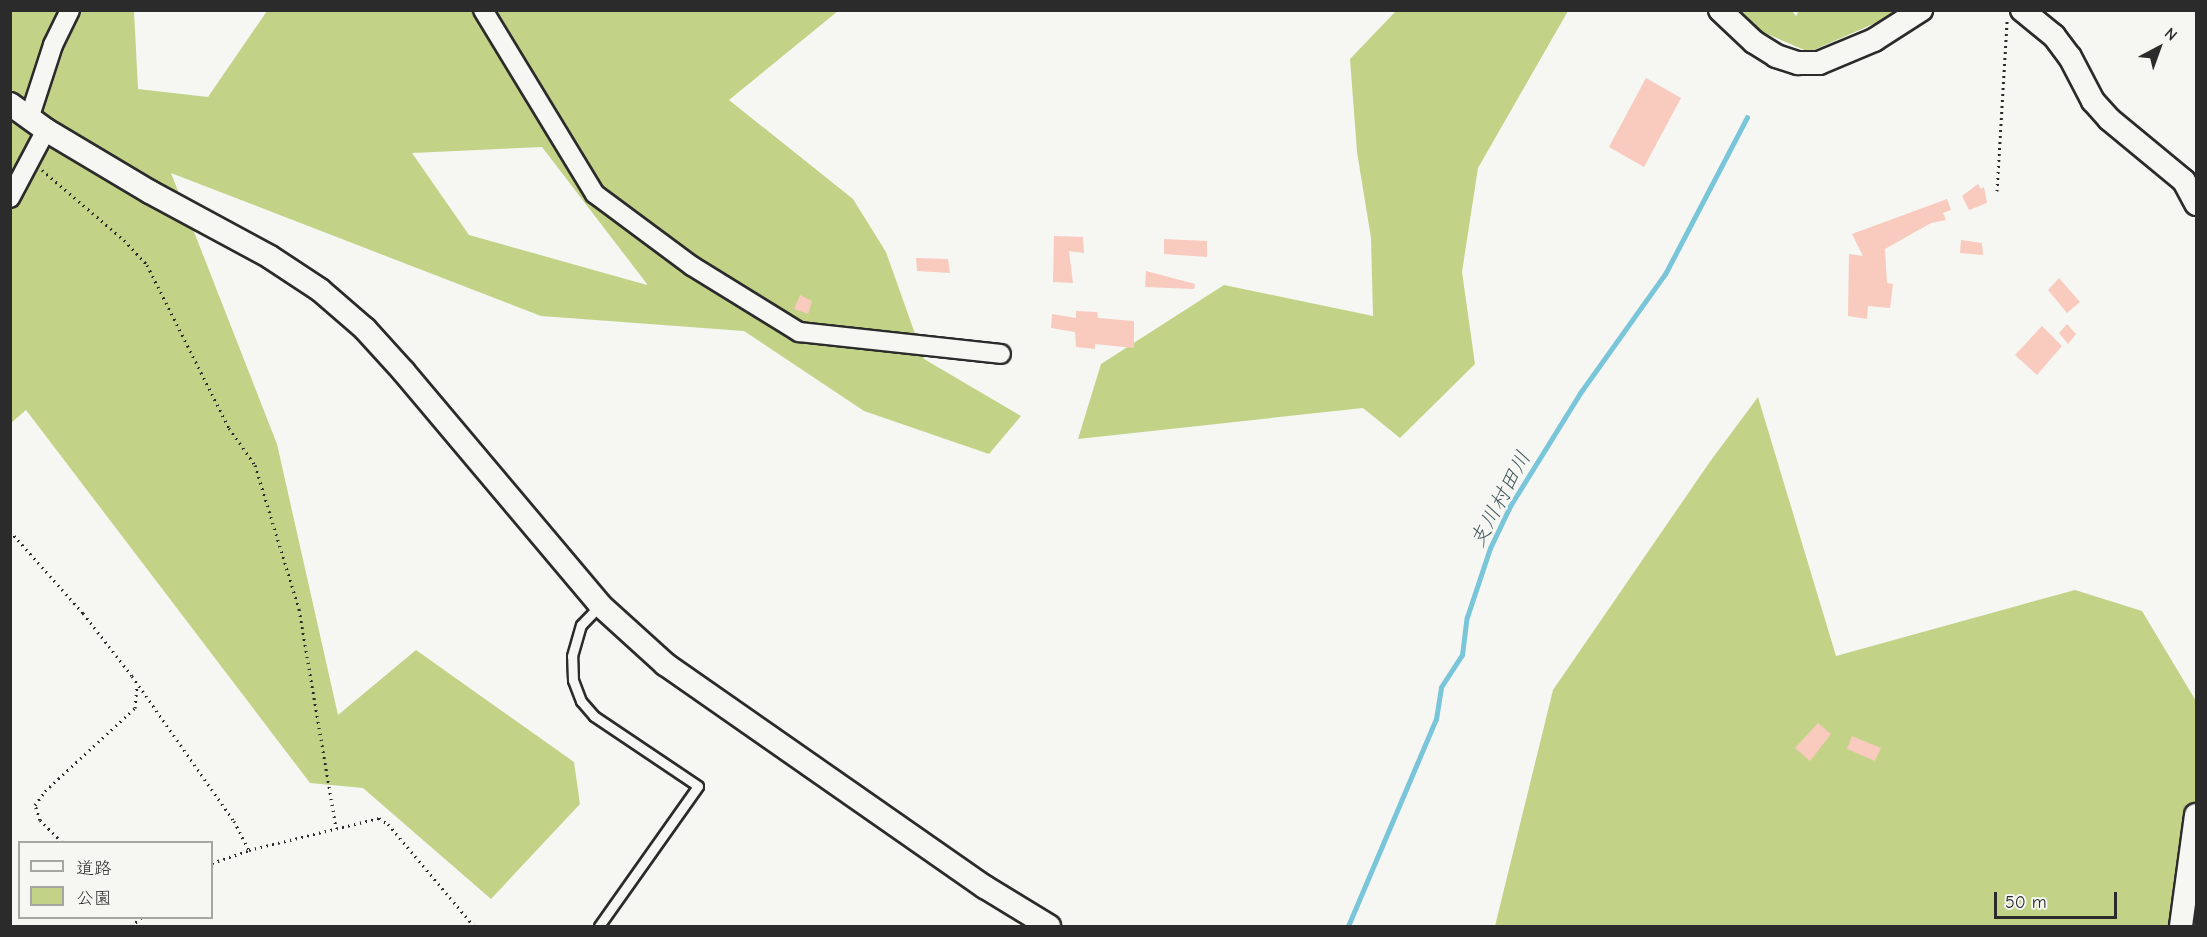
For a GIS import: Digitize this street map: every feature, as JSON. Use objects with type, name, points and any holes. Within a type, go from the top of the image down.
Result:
[{"type":"street","points":[[10,198],[28,166],[53,45],[70,10]]},
{"type":"street","points":[[483,10],[595,194],[692,266],[799,332],[1001,354]]},
{"type":"street","points":[[1720,10],[1754,42],[1776,56],[1798,63],[1819,63],[1874,40],[1921,10]]},
{"type":"street","points":[[2022,10],[2054,36],[2070,57],[2093,100],[2109,119],[2184,181],[2196,204]]},
{"type":"street","points":[[10,104],[38,124],[150,192],[270,257],[329,298],[365,329],[396,364],[600,604],[665,664],[985,887],[1049,927]]},
{"type":"street","points":[[2181,927],[2196,815]]},
{"type":"lane","points":[[599,927],[698,786],[594,716],[581,701],[573,680],[572,656],[581,625],[600,604]]},
{"type":"path","points":[[1997,191],[2008,10]]},
{"type":"path","points":[[28,166],[44,171],[124,240],[147,265],[224,420],[255,465],[299,609],[336,828]]},
{"type":"path","points":[[10,531],[83,613],[138,684],[234,821],[249,850]]},
{"type":"path","points":[[60,841],[40,820],[35,805],[45,791],[135,708],[138,684]]},
{"type":"path","points":[[213,862],[249,850],[379,818],[388,824],[474,927]]},
{"type":"green space","points":[[11,10],[134,11],[138,89],[208,97],[267,11],[838,11],[729,100],[853,199],[886,252],[924,359],[1021,416],[989,454],[864,411],[744,331],[541,316],[171,173],[277,444],[338,715],[416,650],[574,762],[580,804],[491,899],[363,788],[310,783],[26,410],[11,423]],"holes":[[[542,147],[647,284],[469,235],[412,153]]]},
{"type":"green space","points":[[1799,10],[1903,11],[1809,52],[1751,27],[1736,11],[1792,11],[1796,16]]},
{"type":"green space","points":[[1396,11],[1568,11],[1478,168],[1462,272],[1475,364],[1400,438],[1363,408],[1078,439],[1101,364],[1224,285],[1373,316],[1371,238],[1357,152],[1350,59]]},
{"type":"green space","points":[[1758,397],[1836,656],[2075,590],[2142,611],[2196,701],[2196,926],[1495,926],[1553,690],[1709,463]]},
{"type":"building","points":[[1646,78],[1681,98],[1644,167],[1609,147]]},
{"type":"building","points":[[1978,184],[1981,189],[1984,187],[1987,203],[1969,210],[1962,196]]},
{"type":"building","points":[[1947,199],[1951,210],[1943,213],[1946,220],[1931,223],[1885,249],[1887,283],[1893,284],[1890,308],[1868,306],[1867,319],[1848,316],[1849,254],[1863,256],[1852,234]]},
{"type":"building","points":[[1054,236],[1083,237],[1084,253],[1069,251],[1073,283],[1053,282]]},
{"type":"building","points":[[1164,239],[1207,241],[1207,257],[1164,254]]},
{"type":"building","points":[[1961,240],[1982,243],[1983,255],[1960,253]]},
{"type":"building","points":[[916,258],[948,259],[950,273],[917,271]]},
{"type":"building","points":[[1146,271],[1195,284],[1194,289],[1145,287]]},
{"type":"building","points":[[2059,278],[2080,302],[2067,313],[2048,290]]},
{"type":"building","points":[[800,295],[812,301],[808,314],[794,309]]},
{"type":"building","points":[[1076,311],[1097,312],[1098,318],[1134,321],[1134,348],[1095,344],[1095,349],[1076,347],[1075,332],[1051,328],[1052,314],[1076,318]]},
{"type":"building","points":[[2067,324],[2076,334],[2068,344],[2059,333]]},
{"type":"building","points":[[2042,326],[2062,346],[2037,375],[2015,355]]},
{"type":"building","points":[[1818,723],[1831,734],[1810,761],[1795,748]]},
{"type":"building","points":[[1852,736],[1881,748],[1875,761],[1847,749]]},
{"type":"waterway","name":"支川村田川","points":[[1348,926],[1436,719],[1441,687],[1462,655],[1467,617],[1490,548],[1510,506],[1580,393],[1665,274],[1747,117]]}]
